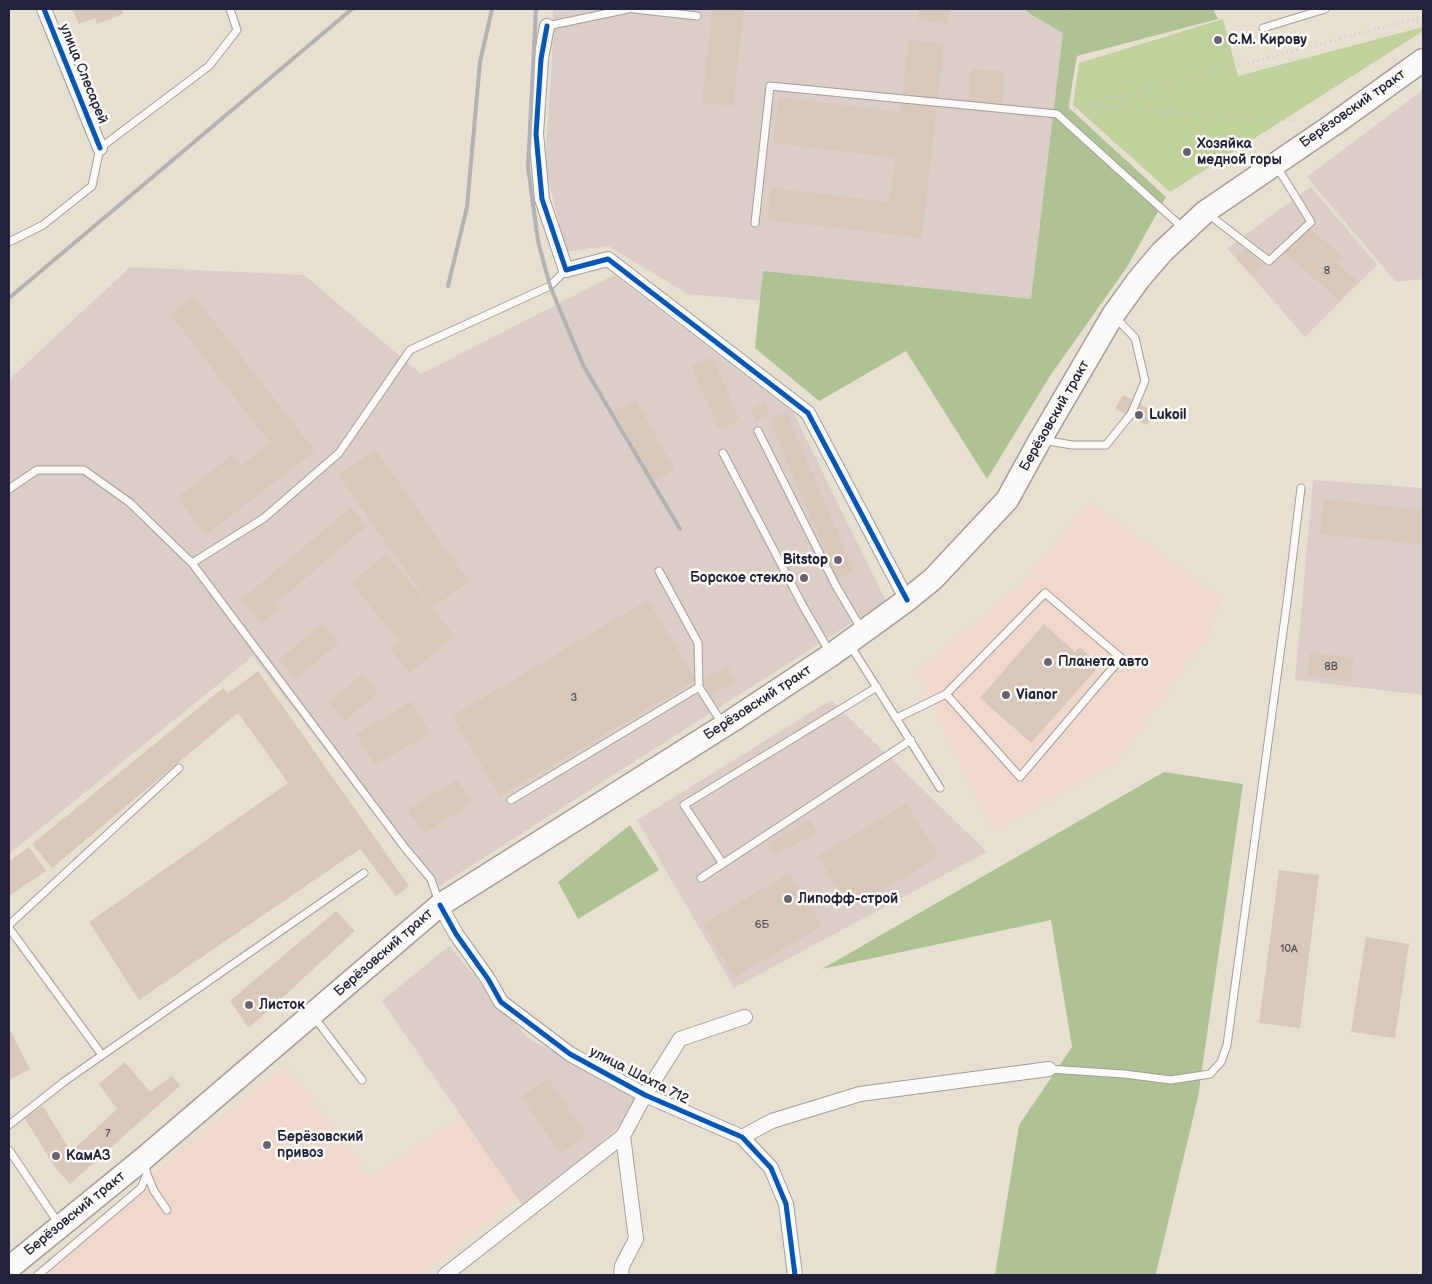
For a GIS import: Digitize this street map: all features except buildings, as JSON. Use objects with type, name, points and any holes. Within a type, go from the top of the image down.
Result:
[{"type":"main road","name":"Берёзовский тракт","points":[[9,1268],[61,1226],[145,1166],[313,1014],[440,905],[724,725],[848,643],[907,600],[933,578],[1008,500],[1040,440],[1113,316],[1139,279],[1156,259],[1205,212],[1334,124],[1423,60]]},
{"type":"street","name":"улица Слесарей","points":[[44,9],[100,148]]},
{"type":"street","points":[[547,26],[540,60],[536,134],[542,199],[566,270],[608,259],[808,413],[907,600]]},
{"type":"street","name":"улица Шахта 712","points":[[440,905],[456,934],[488,979],[500,1002],[570,1054],[645,1095],[742,1137],[771,1168],[786,1204],[794,1275]]},
{"type":"street","points":[[445,1275],[622,1136],[680,1039],[745,1017]]},
{"type":"street","points":[[742,1137],[772,1121],[860,1094],[1049,1069]]},
{"type":"street","points":[[621,1275],[622,1266],[636,1239],[622,1136]]},
{"type":"lane","points":[[9,242],[43,225],[92,186],[100,148],[209,66],[237,30],[230,9]]},
{"type":"lane","points":[[547,26],[628,9]]},
{"type":"lane","points":[[634,9],[697,16]]},
{"type":"lane","points":[[1263,28],[1325,9]]},
{"type":"lane","points":[[755,223],[770,86],[1057,114],[1186,230]]},
{"type":"lane","points":[[1205,212],[1269,261],[1311,222],[1275,164]]},
{"type":"lane","points":[[192,563],[264,518],[339,453],[410,350],[550,286],[566,270]]},
{"type":"lane","points":[[1040,440],[1072,445],[1106,445],[1131,414],[1145,381],[1135,338],[1113,316]]},
{"type":"lane","points":[[758,431],[836,586],[848,643]]},
{"type":"lane","points":[[723,453],[803,606],[848,643],[940,788]]},
{"type":"lane","points":[[9,489],[37,470],[84,470],[129,502],[192,563],[405,848],[431,879],[440,905]]},
{"type":"lane","points":[[1049,1069],[1124,1074],[1171,1080],[1210,1074],[1221,1062],[1227,1045],[1287,605],[1301,488]]},
{"type":"lane","points":[[659,571],[698,643],[699,687],[724,725]]},
{"type":"lane","points":[[897,718],[946,694],[1045,593],[1121,658],[1020,777],[946,694]]},
{"type":"lane","points":[[510,800],[699,687]]},
{"type":"lane","points":[[722,864],[684,805],[877,687]]},
{"type":"lane","points":[[701,878],[911,740]]},
{"type":"lane","points":[[102,1055],[9,926],[179,768]]},
{"type":"lane","points":[[9,1125],[102,1055],[364,874]]},
{"type":"lane","points":[[313,1014],[362,1080]]},
{"type":"lane","points":[[9,1150],[61,1226]]},
{"type":"lane","points":[[145,1166],[154,1191],[167,1210]]},
{"type":"lane","points":[[38,1275],[141,1188],[145,1166]]},
{"type":"path","points":[[1057,114],[1081,106],[1423,17]]},
{"type":"path","points":[[1081,106],[1299,121]]},
{"type":"shaded area","points":[[553,9],[1188,9],[1076,46],[1049,327],[688,294],[608,246],[566,252],[545,166]]},
{"type":"shaded area","points":[[1423,90],[1423,279],[1396,282],[1307,177]]},
{"type":"shaded area","points":[[1311,187],[1377,265],[1305,337],[1227,248]]},
{"type":"shaded area","points":[[130,267],[304,275],[421,374],[614,275],[793,412],[886,601],[433,890],[253,656],[9,854],[9,380]]},
{"type":"shaded area","points":[[1313,480],[1423,488],[1423,695],[1295,680]]},
{"type":"shaded area","points":[[1090,502],[1222,599],[1209,634],[1115,764],[994,831],[916,672],[1021,585]]},
{"type":"shaded area","points":[[831,700],[987,852],[734,988],[637,820]]},
{"type":"shaded area","points":[[449,946],[528,1038],[647,1102],[525,1209],[382,1001]]},
{"type":"shaded area","name":"Берёзовский привоз","points":[[286,1065],[370,1178],[459,1117],[521,1194],[422,1275],[29,1275]]},
{"type":"green space","points":[[1027,9],[1066,9],[1066,11],[1073,9],[1213,9],[1218,19],[1077,56],[1068,107],[1166,197],[1127,267],[1050,376],[987,479],[906,351],[819,401],[755,348],[763,271],[1031,299],[1063,33],[1027,12]]},
{"type":"green space","points":[[1223,19],[1238,76],[1423,27],[1423,31],[1170,192],[1073,105],[1079,63]]},
{"type":"green space","points":[[1164,772],[1243,784],[1198,1097],[1157,1275],[995,1275],[1019,1125],[1072,1047],[1051,920],[822,969]]},
{"type":"green space","points":[[630,825],[659,870],[578,919],[558,882]]},
{"type":"railway","points":[[9,298],[352,9]]},
{"type":"railway","points":[[448,286],[467,207],[480,62],[492,9]]},
{"type":"railway","points":[[536,9],[528,167],[538,241],[550,286],[583,365],[680,529]]},
{"type":"cycle path","points":[[44,9],[100,148]]},
{"type":"cycle path","points":[[547,26],[541,59],[536,134],[542,199],[566,270],[608,259],[808,413],[907,600]]},
{"type":"cycle path","points":[[440,905],[456,934],[488,979],[501,1002],[570,1054],[645,1095],[742,1137],[771,1168],[786,1204],[795,1275]]},
{"type":"place","name":"С.М. Кирову","points":[[1218,40]]},
{"type":"place","name":"Хозяйка медной горы","points":[[1187,152]]},
{"type":"place","name":"Lukoil","points":[[1139,415]]},
{"type":"place","name":"Bitstop","points":[[838,560]]},
{"type":"place","name":"Борское стекло","points":[[804,578]]},
{"type":"place","name":"Планета авто","points":[[1048,662]]},
{"type":"place","name":"Vianor","points":[[1006,695]]},
{"type":"place","name":"Липофф-строй","points":[[788,899]]},
{"type":"place","name":"Листок","points":[[249,1005]]},
{"type":"place","name":"Берёзовский привоз","points":[[267,1145]]},
{"type":"place","name":"КамАЗ","points":[[56,1156]]}]
